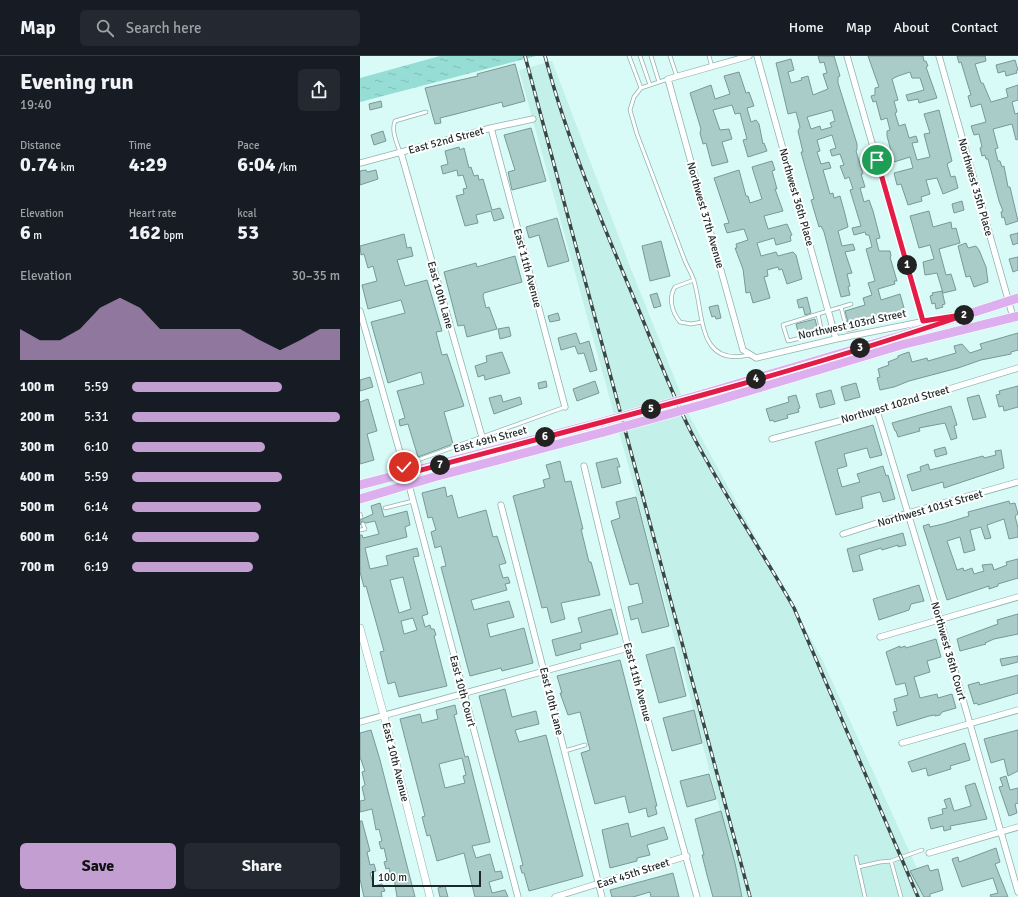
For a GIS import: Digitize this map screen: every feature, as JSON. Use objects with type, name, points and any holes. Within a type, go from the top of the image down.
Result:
[{"type":"main road","name":"Northwest 103rd Street","points":[[602,422],[892,338],[1018,298]]},
{"type":"main road","name":"East 49th Street","points":[[360,499],[705,404],[901,345],[1015,317]]},
{"type":"main road","name":"East 49th Street","points":[[360,485],[602,422]]},
{"type":"street","points":[[668,79],[749,56]]},
{"type":"street","name":"Northwest 36th Place","points":[[756,56],[836,339]]},
{"type":"street","points":[[847,56],[923,321]]},
{"type":"street","name":"Northwest 35th Place","points":[[939,56],[1008,301],[1015,317]]},
{"type":"street","name":"Northwest 37th Avenue","points":[[668,79],[743,350],[749,355]]},
{"type":"street","name":"East 52nd Street","points":[[360,163],[491,128],[533,119]]},
{"type":"street","name":"East 11th Avenue","points":[[491,128],[565,407]]},
{"type":"street","name":"East 10th Lane","points":[[401,153],[482,437]]},
{"type":"street","points":[[360,311],[406,474]]},
{"type":"street","name":"Northwest 103rd Street","points":[[749,355],[756,358],[836,339],[923,321],[968,314]]},
{"type":"street","name":"Northwest 102nd Street","points":[[772,439],[877,410],[1018,368]]},
{"type":"street","name":"Northwest 36th Court","points":[[877,410],[940,619],[1018,892]]},
{"type":"street","name":"East 11th Avenue","points":[[584,466],[628,648],[687,856],[697,897]]},
{"type":"street","name":"Northwest 101st Street","points":[[843,534],[908,513],[1018,482]]},
{"type":"street","name":"East 10th Court","points":[[409,485],[518,897]]},
{"type":"street","name":"East 10th Lane","points":[[501,505],[602,897]]},
{"type":"street","points":[[880,637],[1018,597]]},
{"type":"street","name":"East 10th Avenue","points":[[360,628],[430,897]]},
{"type":"street","points":[[360,722],[628,648]]},
{"type":"street","points":[[902,744],[1018,710]]},
{"type":"street","points":[[929,853],[1018,827]]},
{"type":"street","name":"East 45th Street","points":[[555,897],[687,856]]},
{"type":"lane","points":[[629,56],[640,88]]},
{"type":"lane","points":[[640,56],[650,85]]},
{"type":"lane","points":[[651,56],[660,82]]},
{"type":"lane","points":[[670,56],[677,77]]},
{"type":"lane","points":[[709,56],[712,67]]},
{"type":"lane","points":[[668,79],[640,88],[634,97],[630,110],[658,189],[694,280],[702,322],[710,344],[715,351],[726,356],[735,357],[749,355]]},
{"type":"lane","points":[[401,153],[395,138],[393,124],[395,121],[426,112]]},
{"type":"lane","points":[[694,280],[675,287],[671,299],[676,316],[680,322],[692,324],[702,322]]},
{"type":"lane","points":[[818,314],[822,333],[788,341],[783,325],[818,314],[829,311],[851,304]]},
{"type":"lane","points":[[841,307],[847,330],[858,327]]},
{"type":"lane","points":[[404,465],[565,407]]},
{"type":"lane","points":[[385,508],[413,501]]},
{"type":"lane","points":[[360,530],[365,529],[363,524]]},
{"type":"lane","points":[[564,750],[585,745]]},
{"type":"lane","points":[[858,867],[891,861],[922,850]]},
{"type":"lane","points":[[856,857],[865,897]]},
{"type":"lane","points":[[891,861],[901,897]]},
{"type":"shaded area","points":[[552,61],[631,269],[690,417],[822,659],[930,897],[743,897],[635,490],[519,70]]},
{"type":"water","points":[[440,56],[536,56],[360,102],[360,78]]},
{"type":"building","points":[[818,56],[834,56],[840,76],[838,77],[838,83],[857,144],[856,151],[863,174],[861,174],[865,187],[860,188],[864,202],[869,200],[873,211],[880,238],[876,239],[879,251],[890,251],[890,257],[897,281],[894,281],[895,284],[878,289],[881,300],[900,294],[904,308],[902,308],[903,313],[849,326],[845,311],[865,305],[863,298],[872,295],[868,283],[875,281],[866,249],[872,247],[869,235],[866,235],[865,232],[854,235],[852,228],[861,226],[850,190],[853,189],[849,177],[845,179],[840,166],[844,165],[840,154],[832,156],[830,150],[836,148],[832,135],[817,140],[820,151],[817,152],[821,164],[829,162],[831,168],[823,170],[830,194],[833,193],[834,198],[840,196],[845,214],[848,227],[838,231],[842,246],[853,244],[855,250],[845,252],[852,273],[847,274],[850,286],[848,287],[850,295],[841,297],[824,232],[821,226],[819,227],[811,200],[814,199],[801,152],[803,152],[798,131],[800,127],[796,112],[788,114],[776,63],[791,59],[794,70],[788,72],[791,83],[802,80],[801,78],[808,76],[813,95],[828,89],[823,74],[827,73],[824,62],[820,63]],"holes":[[[832,110],[835,121],[830,123],[832,127],[821,130],[820,126],[811,129],[807,117]]]},
{"type":"building","points":[[868,56],[923,56],[924,61],[926,61],[928,66],[926,67],[937,98],[919,103],[918,99],[908,101],[906,95],[924,90],[920,78],[912,78],[910,72],[898,76],[892,79],[898,100],[894,101],[897,112],[895,113],[899,126],[905,124],[909,138],[916,136],[918,142],[912,143],[917,160],[930,157],[924,134],[930,133],[924,114],[939,110],[952,161],[947,164],[951,177],[955,176],[958,188],[943,194],[937,178],[926,180],[930,194],[921,197],[922,201],[908,205],[901,184],[897,185],[894,173],[913,168],[910,157],[894,162],[887,136],[887,131],[890,130],[887,118],[881,120],[876,101],[873,102],[871,96],[875,95],[875,88],[879,87]]},
{"type":"building","points":[[957,56],[985,56],[986,61],[975,64],[981,83],[983,83],[991,102],[1008,97],[1006,89],[1018,85],[1018,100],[1012,102],[1015,114],[1018,113],[1018,139],[1016,140],[1012,124],[993,129],[998,148],[995,149],[998,161],[1000,161],[1002,167],[1004,166],[1008,187],[1010,187],[1018,221],[1006,225],[1004,217],[1002,218],[1001,212],[1003,211],[988,159],[986,159],[985,155],[982,156],[980,148],[982,147],[979,134],[974,135],[971,126],[986,122],[981,104],[971,107],[968,96],[971,95],[961,62],[959,63]]},
{"type":"building","points":[[1015,60],[1018,70],[1016,71],[1017,73],[1006,76],[1005,71],[998,73],[996,65]]},
{"type":"building","points":[[515,64],[525,101],[503,107],[502,102],[440,118],[441,123],[435,124],[425,88],[478,76],[477,74]]},
{"type":"building","points":[[739,72],[746,93],[749,92],[754,106],[747,108],[751,122],[756,120],[759,124],[763,144],[764,143],[767,151],[748,157],[743,140],[747,139],[740,113],[735,114],[732,105],[713,110],[720,130],[729,129],[732,139],[722,142],[728,162],[712,166],[706,143],[703,144],[700,133],[701,129],[690,93],[711,85],[715,99],[730,94],[724,76]]},
{"type":"building","points":[[381,101],[382,107],[370,110],[369,104]]},
{"type":"building","points":[[531,128],[546,181],[512,190],[508,172],[515,170],[504,135]]},
{"type":"building","points":[[383,131],[386,141],[374,145],[371,135]]},
{"type":"building","points":[[459,147],[460,150],[464,148],[469,168],[471,167],[474,176],[478,175],[479,180],[483,179],[492,210],[500,208],[504,218],[494,221],[491,211],[476,215],[478,223],[465,226],[456,196],[464,194],[463,189],[467,188],[463,175],[458,176],[457,170],[443,174],[441,166],[448,164],[445,151]]},
{"type":"building","points":[[772,161],[775,170],[772,171],[777,189],[775,189],[783,211],[764,216],[768,229],[787,224],[792,235],[790,236],[791,241],[776,245],[774,238],[757,243],[761,256],[776,252],[778,256],[793,252],[796,255],[802,279],[787,284],[782,269],[779,270],[778,267],[767,270],[768,276],[764,277],[770,298],[753,303],[750,292],[746,293],[743,269],[735,248],[737,248],[736,244],[748,240],[744,229],[727,233],[724,224],[729,223],[714,178],[739,170],[746,196],[748,196],[750,203],[762,199],[752,167]]},
{"type":"building","points":[[366,170],[367,172],[376,170],[378,179],[360,185],[360,171]]},
{"type":"building","points":[[962,201],[964,210],[954,213],[952,204]]},
{"type":"building","points":[[929,211],[933,227],[951,222],[952,229],[956,228],[960,243],[939,249],[946,275],[951,274],[956,290],[943,293],[937,273],[925,275],[923,262],[934,259],[930,245],[919,248],[910,216]]},
{"type":"building","points":[[557,218],[569,261],[548,267],[539,235],[529,238],[526,227]]},
{"type":"building","points":[[1018,233],[1018,243],[1013,245],[1010,235]]},
{"type":"building","points":[[404,234],[407,248],[411,247],[413,256],[397,260],[405,286],[427,280],[442,331],[436,332],[442,355],[447,354],[464,406],[444,412],[453,444],[418,457],[408,424],[400,426],[399,420],[405,418],[397,391],[424,384],[421,372],[388,383],[371,322],[405,313],[401,300],[368,309],[362,285],[377,281],[373,266],[368,268],[364,254],[361,255],[360,246]]},
{"type":"building","points":[[661,241],[670,276],[650,281],[642,246]]},
{"type":"building","points":[[966,243],[968,248],[976,246],[979,250],[986,267],[988,282],[974,287],[970,276],[966,277],[958,246]]},
{"type":"building","points":[[515,256],[522,282],[484,293],[483,296],[486,308],[489,307],[497,329],[467,337],[464,325],[458,326],[444,272],[476,263],[477,267]]},
{"type":"building","points":[[1018,257],[1018,270],[1013,272],[1009,259]]},
{"type":"building","points":[[942,291],[945,304],[942,305],[943,307],[936,309],[935,303],[932,304],[930,296],[933,295],[932,293]]},
{"type":"building","points":[[657,293],[661,306],[654,308],[650,295]]},
{"type":"building","points":[[807,297],[811,313],[805,315],[803,307],[799,308],[797,300]]},
{"type":"building","points":[[718,305],[721,318],[716,319],[715,316],[712,317],[709,307]]},
{"type":"building","points":[[558,313],[560,320],[550,322],[548,316]]},
{"type":"building","points":[[815,319],[818,331],[799,335],[796,324]]},
{"type":"building","points":[[509,327],[511,336],[500,339],[498,329]]},
{"type":"building","points":[[576,333],[580,344],[589,341],[597,370],[590,372],[584,353],[578,354],[575,346],[561,350],[558,338]]},
{"type":"building","points":[[1018,333],[1018,350],[1011,352],[1011,354],[981,360],[880,390],[877,378],[880,377],[878,369],[889,365],[888,362],[898,358],[898,356],[909,352],[912,362],[927,358],[928,361],[956,353],[954,346],[962,344],[970,353],[982,349],[980,344]]},
{"type":"building","points":[[502,352],[510,373],[485,380],[484,375],[478,377],[475,366],[487,362],[486,356]]},
{"type":"building","points":[[370,377],[373,387],[360,391],[360,380]]},
{"type":"building","points":[[546,381],[547,387],[539,389],[538,383]]},
{"type":"building","points":[[595,381],[599,393],[577,401],[573,389]]},
{"type":"building","points":[[856,383],[860,397],[845,401],[841,387]]},
{"type":"building","points":[[1018,386],[1018,407],[1004,411],[1003,406],[999,407],[996,395],[1000,394],[999,391]]},
{"type":"building","points":[[831,390],[835,404],[820,408],[816,394]]},
{"type":"building","points":[[501,395],[503,402],[520,397],[522,404],[494,414],[489,398]]},
{"type":"building","points":[[796,395],[800,408],[798,409],[799,412],[787,415],[788,418],[774,422],[773,420],[770,421],[766,409],[789,402],[788,397]]},
{"type":"building","points":[[979,395],[986,417],[973,420],[967,398]]},
{"type":"building","points":[[368,399],[377,431],[367,434],[374,460],[360,464],[360,402]]},
{"type":"building","points":[[951,406],[957,425],[954,426],[957,438],[951,440],[945,423],[919,428],[920,431],[898,437],[892,423]]},
{"type":"building","points":[[873,425],[882,455],[870,458],[867,448],[844,454],[847,466],[837,469],[842,487],[860,482],[857,474],[883,466],[886,476],[888,475],[895,499],[883,502],[880,492],[861,497],[863,508],[836,515],[815,442]]},
{"type":"building","points":[[945,447],[947,454],[936,457],[934,450]]},
{"type":"building","points":[[1001,450],[1004,468],[944,488],[943,482],[912,491],[907,475],[921,471],[920,467],[928,464],[930,470],[983,456],[984,458],[996,455],[995,451]]},
{"type":"building","points":[[617,458],[620,467],[617,467],[621,483],[602,488],[596,463]]},
{"type":"building","points":[[560,461],[565,482],[571,481],[583,529],[581,529],[589,562],[591,562],[600,595],[561,603],[565,619],[551,623],[547,607],[542,608],[513,496],[545,487],[543,480],[550,478],[546,465]]},
{"type":"building","points":[[445,487],[447,497],[452,495],[458,518],[486,510],[493,537],[497,536],[506,563],[499,565],[503,578],[508,577],[510,583],[505,584],[507,590],[471,600],[474,610],[509,601],[514,617],[487,624],[490,637],[524,628],[533,663],[502,671],[501,668],[470,676],[441,567],[446,566],[441,546],[435,548],[431,532],[436,530],[432,517],[428,518],[422,493]]},
{"type":"building","points":[[636,497],[669,626],[642,633],[638,618],[631,620],[628,607],[643,603],[638,583],[630,585],[611,521],[620,518],[616,502]]},
{"type":"building","points":[[1009,501],[1010,504],[1015,503],[1018,514],[1015,516],[1018,528],[1018,537],[1009,539],[1004,519],[987,525],[991,538],[985,539],[981,527],[970,530],[975,550],[964,553],[960,537],[947,541],[957,570],[963,568],[964,571],[972,568],[974,574],[984,571],[982,565],[992,564],[994,570],[1007,565],[1006,562],[1018,559],[1018,578],[998,584],[998,586],[989,589],[989,586],[947,600],[923,526],[929,524],[930,527],[943,524],[969,516],[968,512]]},
{"type":"building","points":[[380,503],[384,517],[407,511],[410,525],[405,527],[407,537],[365,548],[370,569],[388,565],[386,556],[417,548],[419,556],[413,557],[428,614],[422,616],[425,627],[430,625],[431,629],[434,629],[436,635],[434,636],[447,686],[399,697],[395,682],[388,684],[380,652],[384,651],[366,586],[364,587],[360,572],[360,535],[362,535],[363,538],[379,534],[375,521],[366,523],[362,521],[360,525],[360,520],[373,514],[371,506]],"holes":[[[403,577],[411,609],[399,613],[390,580]],[[413,618],[417,630],[404,634],[401,621]]]},
{"type":"building","points":[[903,533],[906,545],[898,547],[898,545],[882,550],[881,548],[859,555],[863,570],[853,572],[847,549]]},
{"type":"building","points":[[919,585],[924,601],[911,604],[909,610],[879,620],[873,599]]},
{"type":"building","points":[[611,609],[618,634],[580,644],[581,649],[556,656],[552,640],[582,632],[578,618]]},
{"type":"building","points":[[1018,614],[1018,634],[994,639],[985,643],[986,644],[960,651],[957,639],[998,624],[997,620]]},
{"type":"building","points":[[936,639],[941,657],[927,661],[930,672],[914,677],[920,698],[937,694],[938,698],[952,694],[956,708],[942,712],[940,715],[929,716],[897,726],[893,712],[897,711],[894,699],[908,695],[905,683],[896,685],[886,652],[900,646],[900,648],[905,646],[906,648]]},
{"type":"building","points":[[674,647],[686,696],[659,703],[646,655]]},
{"type":"building","points":[[1018,656],[1018,662],[1002,666],[1000,659]]},
{"type":"building","points":[[620,660],[657,806],[655,806],[657,814],[648,817],[646,808],[629,813],[625,796],[595,804],[581,753],[590,750],[580,712],[568,715],[560,693],[562,693],[557,676]]},
{"type":"building","points":[[1018,675],[1018,693],[978,705],[977,703],[974,704],[968,685],[979,682],[980,685]]},
{"type":"building","points":[[505,689],[512,717],[536,711],[539,724],[515,730],[519,742],[546,735],[583,876],[529,891],[524,873],[522,873],[520,866],[523,865],[479,696]]},
{"type":"building","points":[[455,705],[457,714],[454,715],[465,757],[468,756],[490,842],[472,846],[476,858],[490,854],[495,872],[501,871],[503,878],[489,882],[492,893],[505,890],[508,897],[475,897],[464,853],[437,861],[430,835],[427,836],[422,817],[425,816],[400,719],[420,714],[422,723],[438,719],[436,710]],"holes":[[[462,758],[466,775],[463,776],[465,783],[445,788],[439,764]]]},
{"type":"building","points":[[694,710],[702,743],[672,751],[663,718]]},
{"type":"building","points":[[371,730],[415,897],[397,897],[393,872],[390,873],[389,868],[386,869],[384,862],[387,861],[384,848],[381,849],[379,842],[382,841],[379,829],[376,830],[372,809],[360,812],[360,801],[365,800],[362,787],[365,785],[362,772],[365,771],[360,757],[360,733]]},
{"type":"building","points":[[1018,730],[1018,771],[1008,776],[1004,759],[991,763],[984,739]]},
{"type":"building","points":[[965,743],[970,760],[950,766],[951,769],[928,776],[926,768],[912,772],[908,762]]},
{"type":"building","points":[[709,774],[716,799],[687,807],[680,781]]},
{"type":"building","points":[[1006,776],[1010,790],[1018,788],[1018,803],[1015,804],[1017,813],[1009,816],[999,787],[1003,786],[1000,778]]},
{"type":"building","points":[[975,783],[987,819],[950,826],[951,829],[944,831],[943,826],[931,829],[928,818],[943,814],[942,809],[947,808],[944,800],[950,798],[954,811],[971,806],[965,786]]},
{"type":"building","points":[[721,811],[735,863],[742,897],[713,897],[702,855],[704,855],[695,819]]},
{"type":"building","points":[[360,821],[362,821],[370,851],[367,852],[370,865],[374,864],[376,871],[370,873],[374,886],[382,884],[385,891],[381,892],[382,897],[364,897],[360,879]]},
{"type":"building","points":[[628,823],[631,837],[664,827],[668,839],[647,845],[650,855],[637,858],[637,861],[610,868],[602,830]]},
{"type":"building","points":[[996,848],[1000,862],[995,864],[1008,897],[991,897],[990,895],[998,893],[993,878],[962,887],[952,859],[958,857],[959,862]]},
{"type":"building","points":[[928,865],[930,871],[938,869],[943,890],[930,894],[930,897],[924,897],[910,871]]},
{"type":"building","points":[[673,873],[679,897],[651,897],[650,892],[633,897],[612,897],[610,890]]},
{"type":"building","points":[[445,886],[448,897],[440,897],[438,888]]},
{"type":"railway","points":[[525,56],[750,897]]},
{"type":"railway","points":[[545,56],[564,120],[587,184],[677,402],[691,432],[716,477],[794,608],[918,897]]},
{"type":"route","points":[[404,467],[406,474],[602,422],[747,382],[968,314],[923,321],[877,160]]}]
